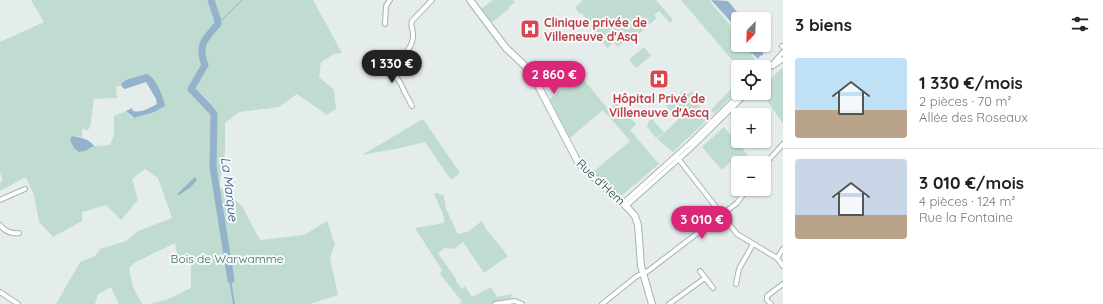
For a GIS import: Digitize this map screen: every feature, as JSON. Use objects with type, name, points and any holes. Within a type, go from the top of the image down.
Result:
[{"type":"street","points":[[385,24],[386,6],[390,0]]},
{"type":"street","points":[[394,64],[406,53],[412,39],[412,21],[432,0]]},
{"type":"street","name":"Rue d'Hem","points":[[470,0],[506,48],[533,76],[579,164],[625,204],[633,213],[637,222],[639,258],[652,304]]},
{"type":"street","points":[[771,67],[783,52]]},
{"type":"street","points":[[387,58],[394,64],[395,75],[412,106]]},
{"type":"street","points":[[771,67],[783,59]]},
{"type":"street","points":[[677,158],[734,100]]},
{"type":"street","points":[[625,204],[739,100]]},
{"type":"street","points":[[771,157],[783,144]]},
{"type":"street","points":[[677,158],[737,234],[777,258],[783,266]]},
{"type":"street","points":[[0,200],[25,189]]},
{"type":"street","points":[[602,304],[637,276],[643,274],[722,215],[738,202],[742,196]]},
{"type":"street","points":[[0,224],[4,230],[8,232],[20,233]]},
{"type":"street","points":[[736,284],[739,269],[752,244]]},
{"type":"street","points":[[777,258],[783,249]]},
{"type":"street","points":[[700,271],[713,288]]},
{"type":"street","points":[[669,304],[705,278]]},
{"type":"street","points":[[771,304],[767,300],[767,296],[783,284]]},
{"type":"street","points":[[0,292],[18,304]]},
{"type":"street","points":[[495,304],[515,301],[522,304]]},
{"type":"green space","name":"Bois de Warwamme","points":[[31,0],[313,0],[342,53],[334,54],[321,62],[319,77],[334,90],[336,109],[327,115],[297,94],[279,107],[239,112],[225,123],[225,153],[219,187],[242,206],[260,240],[304,235],[327,221],[335,244],[330,258],[338,295],[310,304],[150,304],[166,300],[191,288],[191,264],[178,259],[175,243],[134,263],[129,268],[133,287],[142,304],[119,304],[111,287],[98,294],[95,304],[56,304],[80,262],[95,256],[100,249],[126,241],[138,231],[172,218],[158,178],[145,169],[132,179],[138,200],[121,220],[106,205],[82,212],[82,221],[53,237],[39,222],[34,195],[26,177],[0,191],[0,182],[3,181],[0,173],[0,42],[44,22]],"holes":[[[146,74],[156,83],[161,93],[164,107],[136,118],[132,118],[126,111],[114,116],[114,135],[110,145],[94,146],[90,149],[72,136],[82,137],[82,129],[88,130],[90,127],[94,99],[117,98],[116,86],[121,86],[121,84]]]},
{"type":"green space","points":[[493,0],[513,0],[515,2],[509,7],[509,9],[492,22],[481,9]]},
{"type":"green space","points":[[583,0],[656,0],[673,20],[670,23],[659,11],[654,15],[657,18],[635,37],[633,34],[618,47],[614,43],[655,6],[607,48],[582,13],[580,14],[575,8]]},
{"type":"green space","points":[[681,0],[709,0],[731,27],[731,52],[750,52],[756,60],[732,60]]},
{"type":"green space","points":[[644,47],[651,56],[636,68],[629,60]]},
{"type":"green space","points":[[783,67],[783,124],[767,100],[771,100],[771,78]]},
{"type":"green space","points":[[578,73],[609,110],[617,103],[636,124],[630,130],[659,164],[620,197],[592,173],[630,141],[603,110],[570,138],[550,99]]},
{"type":"green space","points":[[731,89],[731,97],[714,114],[711,110]]},
{"type":"green space","points":[[684,90],[688,94],[692,91],[707,120],[673,152],[657,139],[678,120],[666,106]]},
{"type":"green space","points":[[423,119],[460,173],[451,180],[425,142],[362,155]]},
{"type":"green space","points":[[652,119],[664,132],[656,138],[647,127],[649,121]]},
{"type":"green space","points":[[724,127],[731,135],[731,148],[742,148],[748,155],[731,156],[731,161],[722,170],[702,147]]},
{"type":"green space","points":[[434,193],[444,196],[446,209],[458,234],[467,232],[482,221],[486,229],[508,256],[484,273],[463,242],[454,249],[445,248],[438,253],[456,281],[462,289],[465,286],[472,297],[491,287],[497,297],[512,294],[509,304],[459,304],[462,302],[440,274],[442,270],[415,228],[444,223],[444,217]]},
{"type":"water","points":[[711,0],[728,1],[737,12],[731,12],[731,22]]},
{"type":"water","points":[[763,52],[763,55],[758,59],[750,53]]},
{"type":"water","points":[[146,74],[153,78],[156,82],[165,106],[154,112],[134,118],[126,111],[132,108],[133,111],[145,110],[157,104],[156,99],[146,82],[125,89],[121,84],[126,80]]},
{"type":"water","points":[[72,136],[87,140],[94,146],[85,151],[79,152],[74,148],[70,140]]},
{"type":"water","points":[[211,165],[214,165],[215,184],[235,304],[233,304],[212,179]]},
{"type":"water","points":[[195,177],[197,180],[191,187],[179,195],[177,194]]},
{"type":"waterway","name":"La Marque","points":[[211,0],[218,24],[206,38],[202,47],[205,65],[191,89],[214,114],[213,167],[231,280]]},
{"type":"waterway","points":[[218,24],[242,0]]},
{"type":"place","name":"Clinique privée de Villeneuve d'Asq","points":[[530,29]]},
{"type":"place","name":"Hôpital Privé de Villeneuve d'Ascq","points":[[659,79]]}]
